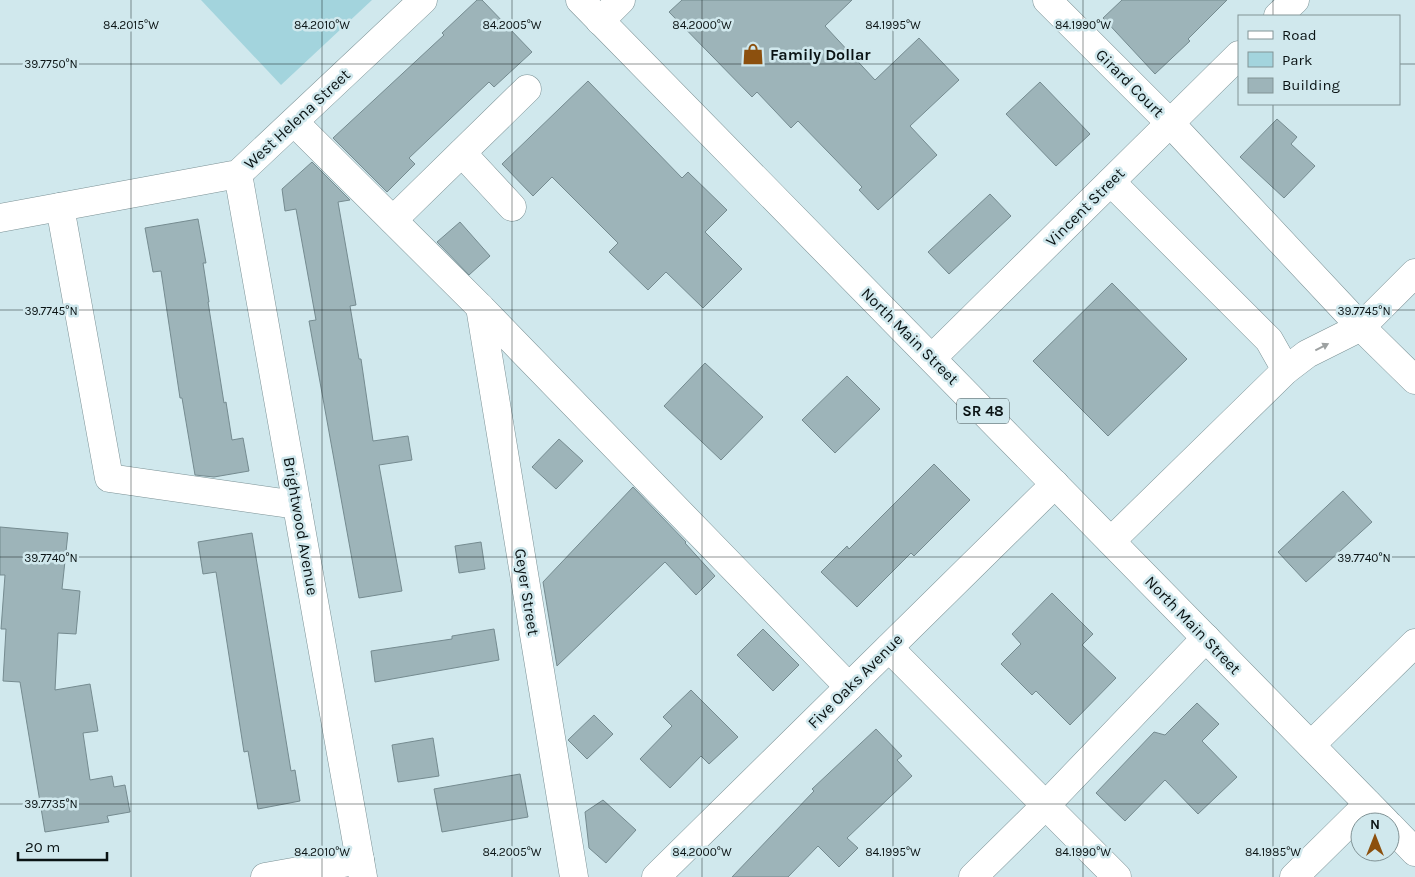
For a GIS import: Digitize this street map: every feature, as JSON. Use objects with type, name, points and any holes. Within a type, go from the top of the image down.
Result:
[{"type":"street","name":"West Helena Street","points":[[0,218],[238,174],[423,0]]},
{"type":"street","name":"North Main Street","points":[[580,0],[1376,812]]},
{"type":"street","points":[[600,21],[621,0]]},
{"type":"street","name":"Girard Court","points":[[1047,0],[1170,123],[1361,327],[1415,380]]},
{"type":"street","points":[[1279,15],[1295,0]]},
{"type":"street","name":"Vincent Street","points":[[932,358],[1238,56]]},
{"type":"street","points":[[393,220],[527,90]]},
{"type":"street","points":[[294,122],[480,306],[849,687]]},
{"type":"street","points":[[462,153],[512,207]]},
{"type":"street","name":"Brightwood Avenue","points":[[238,174],[361,868]]},
{"type":"street","points":[[1110,182],[1268,340],[1286,370]]},
{"type":"street","points":[[60,207],[109,478],[297,505]]},
{"type":"street","points":[[1111,541],[1286,370],[1307,354],[1361,327],[1415,273]]},
{"type":"street","name":"Geyer Street","points":[[480,306],[574,877]]},
{"type":"street","name":"Five Oaks Avenue","points":[[656,877],[1055,484]]},
{"type":"street","points":[[973,877],[1046,805],[1206,638]]},
{"type":"street","points":[[1311,745],[1415,643]]},
{"type":"street","points":[[889,648],[1117,877]]},
{"type":"street","points":[[1305,873],[1350,836]]},
{"type":"street","points":[[1400,836],[1415,852]]},
{"type":"street","points":[[265,877],[361,868]]},
{"type":"green space","points":[[201,0],[372,0],[281,85]]},
{"type":"building","points":[[477,0],[482,0],[532,52],[494,87],[489,82],[409,158],[415,164],[387,192],[333,138],[444,35],[442,33]]},
{"type":"building","points":[[682,0],[852,0],[825,26],[875,80],[919,38],[959,80],[910,126],[937,155],[878,210],[859,190],[862,187],[798,121],[791,128],[757,92],[752,97],[669,12]]},
{"type":"building","points":[[1122,0],[1227,0],[1188,39],[1190,41],[1155,74],[1103,18]]},
{"type":"building","points":[[588,81],[682,178],[688,172],[727,210],[705,232],[742,269],[703,308],[666,272],[648,290],[609,252],[618,243],[552,177],[533,196],[502,164]]},
{"type":"building","points":[[1040,82],[1090,134],[1056,166],[1006,114]]},
{"type":"building","points":[[1277,119],[1297,137],[1291,144],[1315,166],[1284,198],[1240,157]]},
{"type":"building","points":[[312,162],[350,200],[338,202],[356,305],[350,306],[359,359],[361,359],[373,441],[408,436],[412,460],[379,465],[402,591],[359,598],[309,321],[316,320],[296,209],[285,211],[282,189]]},
{"type":"building","points":[[990,194],[1011,216],[949,274],[928,252]]},
{"type":"building","points":[[198,219],[206,263],[203,263],[224,403],[226,402],[232,440],[243,438],[249,471],[214,477],[195,475],[182,398],[180,398],[161,271],[153,272],[145,228]]},
{"type":"building","points":[[460,222],[490,256],[469,275],[437,242]]},
{"type":"building","points":[[1112,283],[1187,359],[1108,436],[1033,361]]},
{"type":"building","points":[[705,363],[763,417],[721,460],[664,406]]},
{"type":"building","points":[[847,376],[880,409],[835,453],[802,420]]},
{"type":"building","points":[[559,439],[583,461],[556,489],[532,467]]},
{"type":"building","points":[[934,464],[970,500],[914,556],[911,553],[857,607],[821,572],[847,546],[849,549]]},
{"type":"building","points":[[633,487],[686,542],[715,576],[696,595],[665,562],[557,666],[543,582]]},
{"type":"building","points":[[1343,491],[1372,522],[1306,582],[1278,552]]},
{"type":"building","points":[[0,527],[68,533],[62,589],[80,591],[76,634],[58,633],[55,690],[90,684],[98,731],[83,733],[90,780],[112,776],[114,787],[125,785],[130,812],[107,816],[109,822],[45,832],[20,682],[3,681],[6,629],[1,629],[5,575],[0,575]]},
{"type":"building","points":[[252,533],[291,771],[295,770],[300,801],[258,809],[248,751],[244,752],[216,572],[203,574],[198,542]]},
{"type":"building","points":[[481,542],[485,569],[459,573],[455,546]]},
{"type":"building","points":[[1052,593],[1093,634],[1082,645],[1116,678],[1070,725],[1036,691],[1032,695],[1001,664],[1021,644],[1012,634]]},
{"type":"building","points":[[494,629],[499,660],[375,682],[371,651],[452,639],[452,636]]},
{"type":"building","points":[[763,629],[799,665],[773,691],[737,655]]},
{"type":"building","points":[[691,690],[738,737],[709,764],[701,756],[670,788],[640,759],[672,726],[663,717]]},
{"type":"building","points":[[1197,703],[1219,724],[1202,741],[1237,777],[1198,814],[1165,780],[1125,821],[1096,793],[1154,732],[1165,735]]},
{"type":"building","points":[[594,715],[613,734],[587,759],[568,740]]},
{"type":"building","points":[[876,729],[902,756],[897,760],[912,776],[847,838],[858,848],[839,867],[818,846],[788,877],[732,877],[814,791],[812,789]]},
{"type":"building","points":[[433,738],[439,776],[398,782],[392,745]]},
{"type":"building","points":[[520,774],[528,817],[442,832],[434,789]]},
{"type":"building","points":[[603,800],[636,830],[606,863],[589,848],[585,812]]},
{"type":"place","name":"Family Dollar","points":[[753,54]]}]
